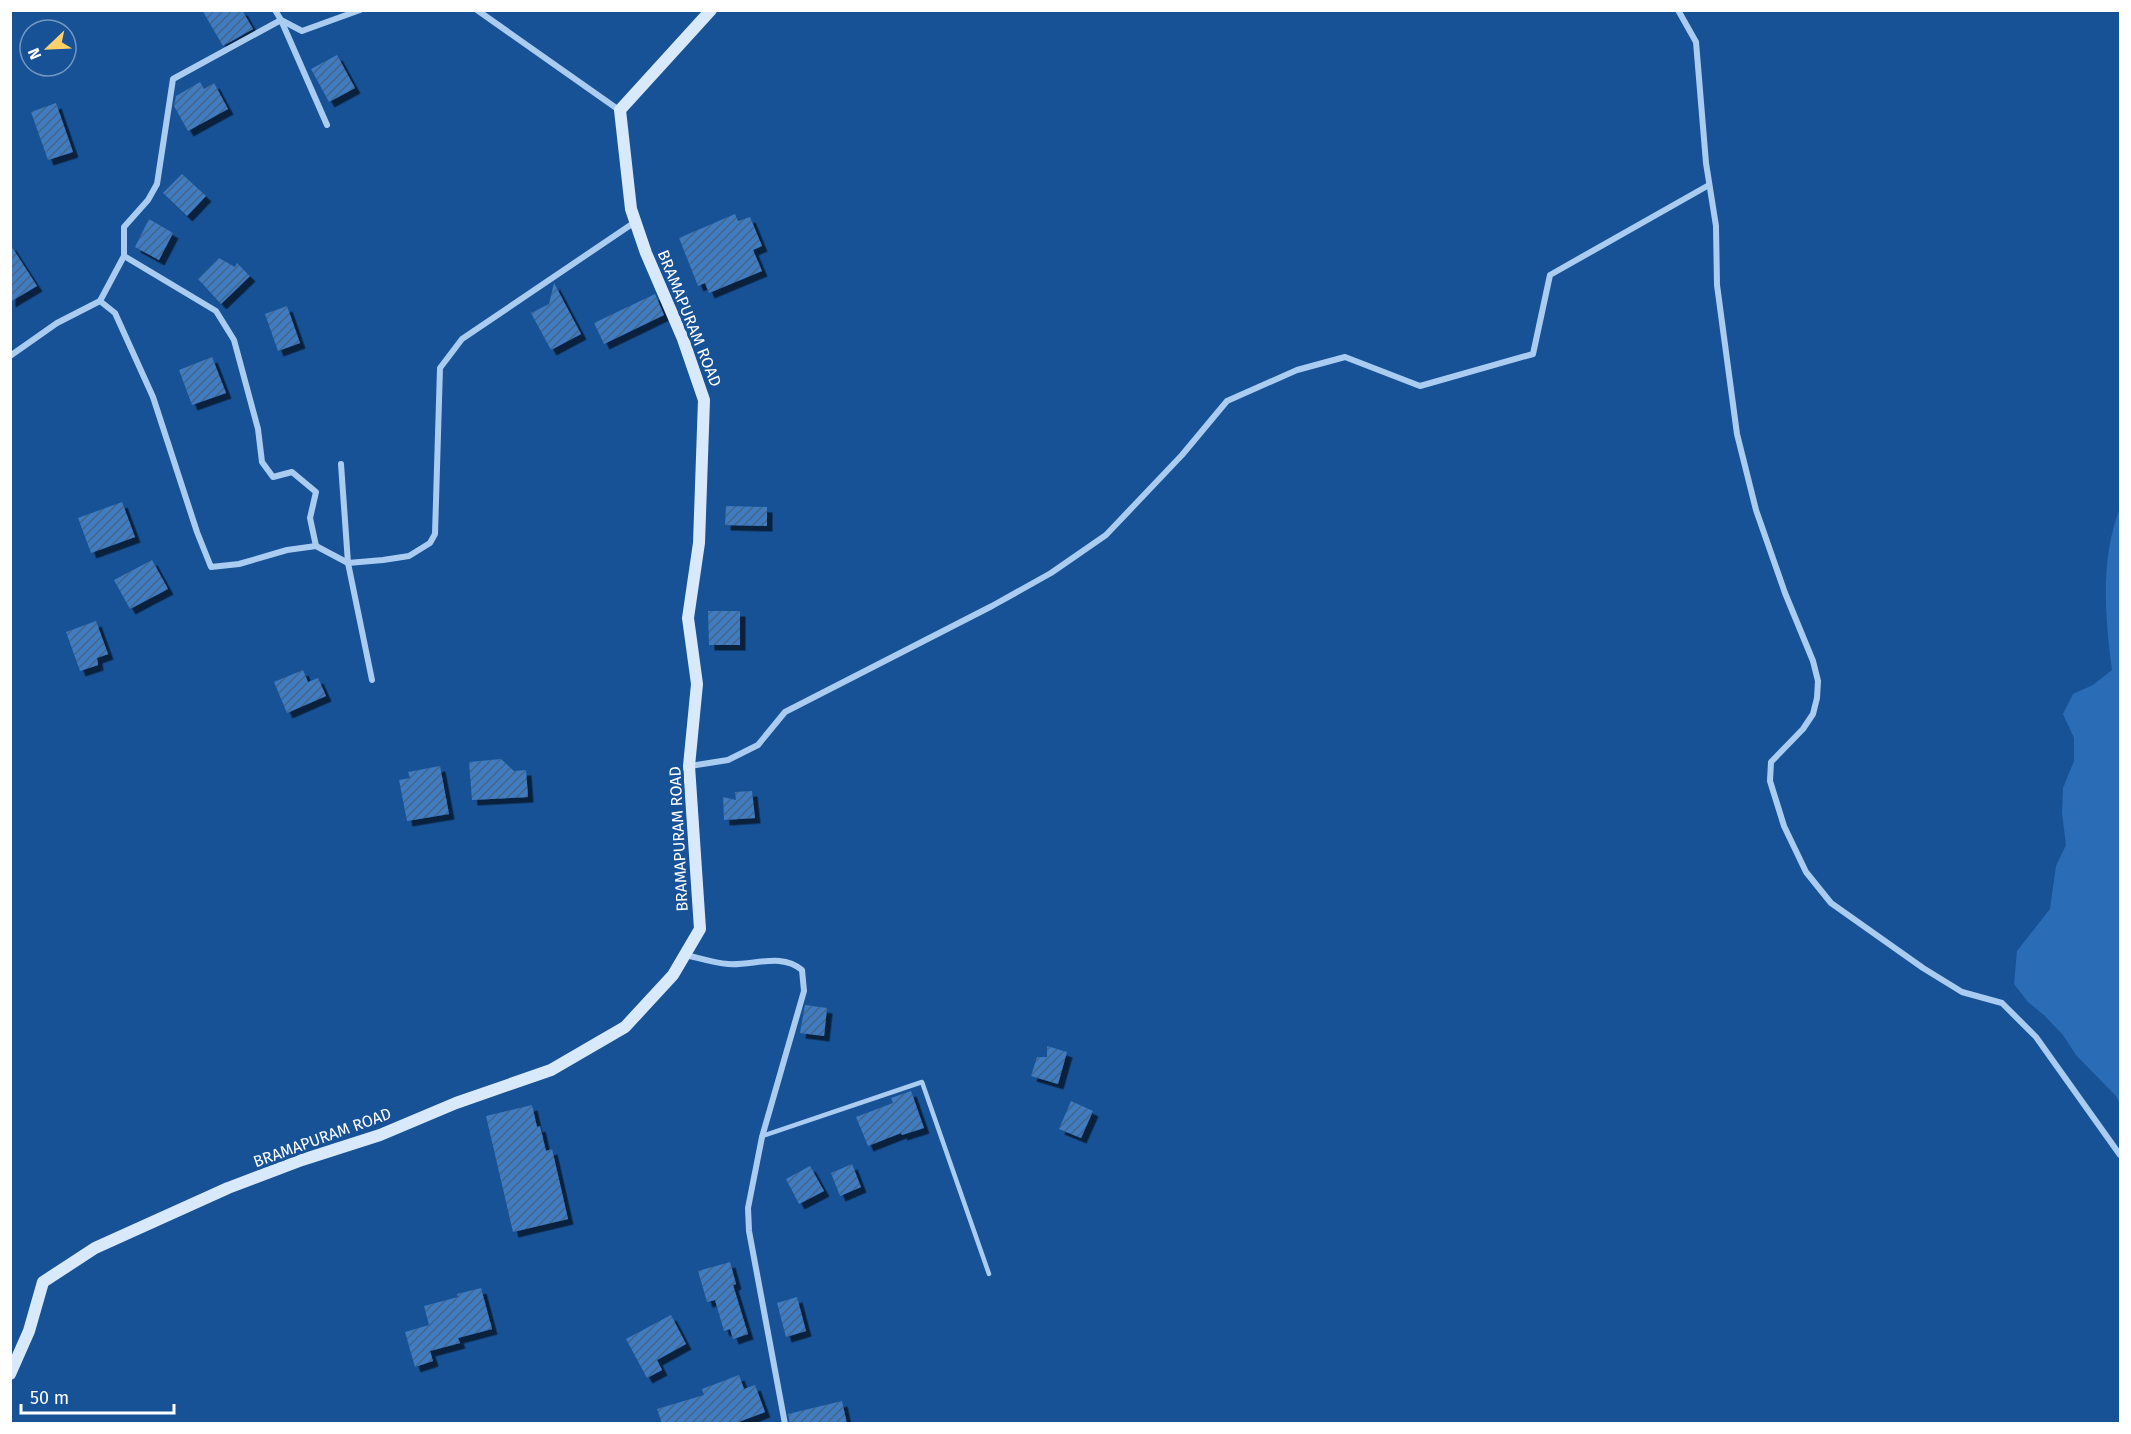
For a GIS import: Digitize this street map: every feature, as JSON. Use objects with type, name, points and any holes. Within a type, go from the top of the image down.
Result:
[{"type":"street","points":[[275,10],[327,125]]},
{"type":"street","points":[[281,20],[302,31],[360,10]]},
{"type":"street","points":[[477,10],[620,111],[711,10]]},
{"type":"street","points":[[1678,10],[1696,42],[1709,185],[1716,226],[1717,285],[1737,434],[1756,510],[1785,592],[1813,661],[1818,681],[1813,714],[1803,729],[1771,762],[1770,781],[1784,826],[1806,872],[1832,903],[1923,968],[1962,992],[2002,1003],[2036,1037],[2121,1155]]},
{"type":"street","points":[[10,356],[57,323],[100,301],[124,256],[124,227],[148,200],[157,184],[173,79],[281,20]]},
{"type":"street","name":"BRAMAPURAM ROAD","points":[[10,1374],[29,1331],[43,1282],[95,1248],[228,1188],[302,1160],[380,1135],[456,1103],[551,1070],[626,1027],[673,975],[700,929],[689,766],[697,684],[688,618],[699,543],[704,400],[635,222],[629,199],[620,111]]},
{"type":"street","points":[[689,766],[728,760],[758,745],[784,712],[992,606],[1051,573],[1106,535],[1182,455],[1227,401],[1298,370],[1345,357],[1420,386],[1533,354],[1550,275],[1709,185]]},
{"type":"street","points":[[100,301],[115,312],[153,397],[197,532],[211,567],[239,564],[287,550],[316,546],[348,563],[409,556],[430,543],[435,534],[440,368],[462,339],[635,222]]},
{"type":"street","points":[[124,256],[216,311],[234,340],[258,429],[262,462],[273,477],[292,472],[316,492],[310,518],[316,546]]},
{"type":"street","points":[[341,464],[348,563],[372,680]]},
{"type":"street","points":[[685,955],[728,964],[783,960],[802,970],[804,991],[762,1137],[748,1208],[748,1231],[784,1424]]},
{"type":"lane","points":[[762,1137],[922,1082],[989,1274]]},
{"type":"shaded area","points":[[2120,508],[2120,1104],[2116,1096],[2076,1055],[2063,1035],[2028,1002],[2014,984],[2017,951],[2050,909],[2056,866],[2066,845],[2062,813],[2063,788],[2074,761],[2074,738],[2063,714],[2073,694],[2093,685],[2112,670],[2107,629],[2107,567],[2109,547]]},
{"type":"building","points":[[202,10],[242,10],[253,29],[223,46]]},
{"type":"building","points":[[337,55],[355,88],[329,102],[311,69]]},
{"type":"building","points":[[200,82],[204,89],[214,83],[228,109],[188,131],[174,106],[176,96]]},
{"type":"building","points":[[56,103],[73,152],[48,160],[31,112]]},
{"type":"building","points":[[182,174],[206,196],[187,216],[163,193]]},
{"type":"building","points":[[735,214],[738,221],[750,217],[762,246],[753,250],[762,271],[709,293],[705,283],[698,286],[679,238]]},
{"type":"building","points":[[149,219],[173,233],[159,260],[135,247]]},
{"type":"building","points":[[10,244],[37,286],[10,302]]},
{"type":"building","points":[[219,258],[235,267],[237,263],[250,276],[221,304],[198,279]]},
{"type":"building","points":[[554,283],[581,334],[551,350],[531,313],[549,304]]},
{"type":"building","points":[[655,294],[664,315],[604,344],[594,323]]},
{"type":"building","points":[[287,306],[300,343],[278,351],[265,314]]},
{"type":"building","points":[[212,357],[226,393],[192,405],[179,370]]},
{"type":"building","points":[[122,502],[135,537],[91,553],[78,518]]},
{"type":"building","points":[[726,506],[767,507],[767,526],[725,525]]},
{"type":"building","points":[[152,560],[168,589],[130,609],[114,580]]},
{"type":"building","points":[[708,611],[740,611],[740,645],[709,645]]},
{"type":"building","points":[[96,621],[108,654],[97,658],[98,665],[80,671],[66,632]]},
{"type":"building","points":[[303,670],[308,682],[318,678],[326,696],[287,713],[274,682]]},
{"type":"building","points":[[501,759],[514,771],[526,770],[528,797],[472,800],[469,762]]},
{"type":"building","points":[[440,766],[449,814],[407,821],[399,780],[410,778],[408,772]]},
{"type":"building","points":[[752,791],[755,818],[724,820],[723,797],[736,800],[735,792]]},
{"type":"building","points":[[805,1005],[827,1008],[824,1036],[800,1033]]},
{"type":"building","points":[[1047,1046],[1067,1052],[1058,1084],[1031,1076],[1037,1057],[1047,1057]]},
{"type":"building","points":[[911,1091],[924,1128],[902,1135],[901,1133],[868,1146],[856,1117],[893,1103],[891,1098]]},
{"type":"building","points":[[1071,1101],[1093,1111],[1081,1138],[1059,1129]]},
{"type":"building","points":[[532,1105],[546,1151],[552,1149],[568,1219],[513,1232],[486,1116]]},
{"type":"building","points":[[852,1164],[861,1187],[840,1196],[831,1173]]},
{"type":"building","points":[[810,1166],[824,1191],[799,1204],[786,1179]]},
{"type":"building","points":[[730,1262],[736,1284],[733,1285],[748,1334],[733,1339],[730,1329],[724,1331],[715,1300],[707,1302],[698,1271]]},
{"type":"building","points":[[481,1288],[492,1329],[458,1338],[460,1343],[430,1351],[433,1361],[415,1367],[405,1332],[429,1325],[424,1306]]},
{"type":"building","points":[[797,1297],[806,1331],[786,1337],[777,1303]]},
{"type":"building","points":[[671,1315],[686,1344],[657,1360],[662,1370],[647,1378],[626,1339]]},
{"type":"building","points":[[739,1375],[744,1389],[755,1385],[765,1412],[733,1424],[662,1424],[657,1409],[704,1395],[702,1389]]},
{"type":"building","points":[[842,1401],[847,1424],[790,1424],[788,1414]]}]
